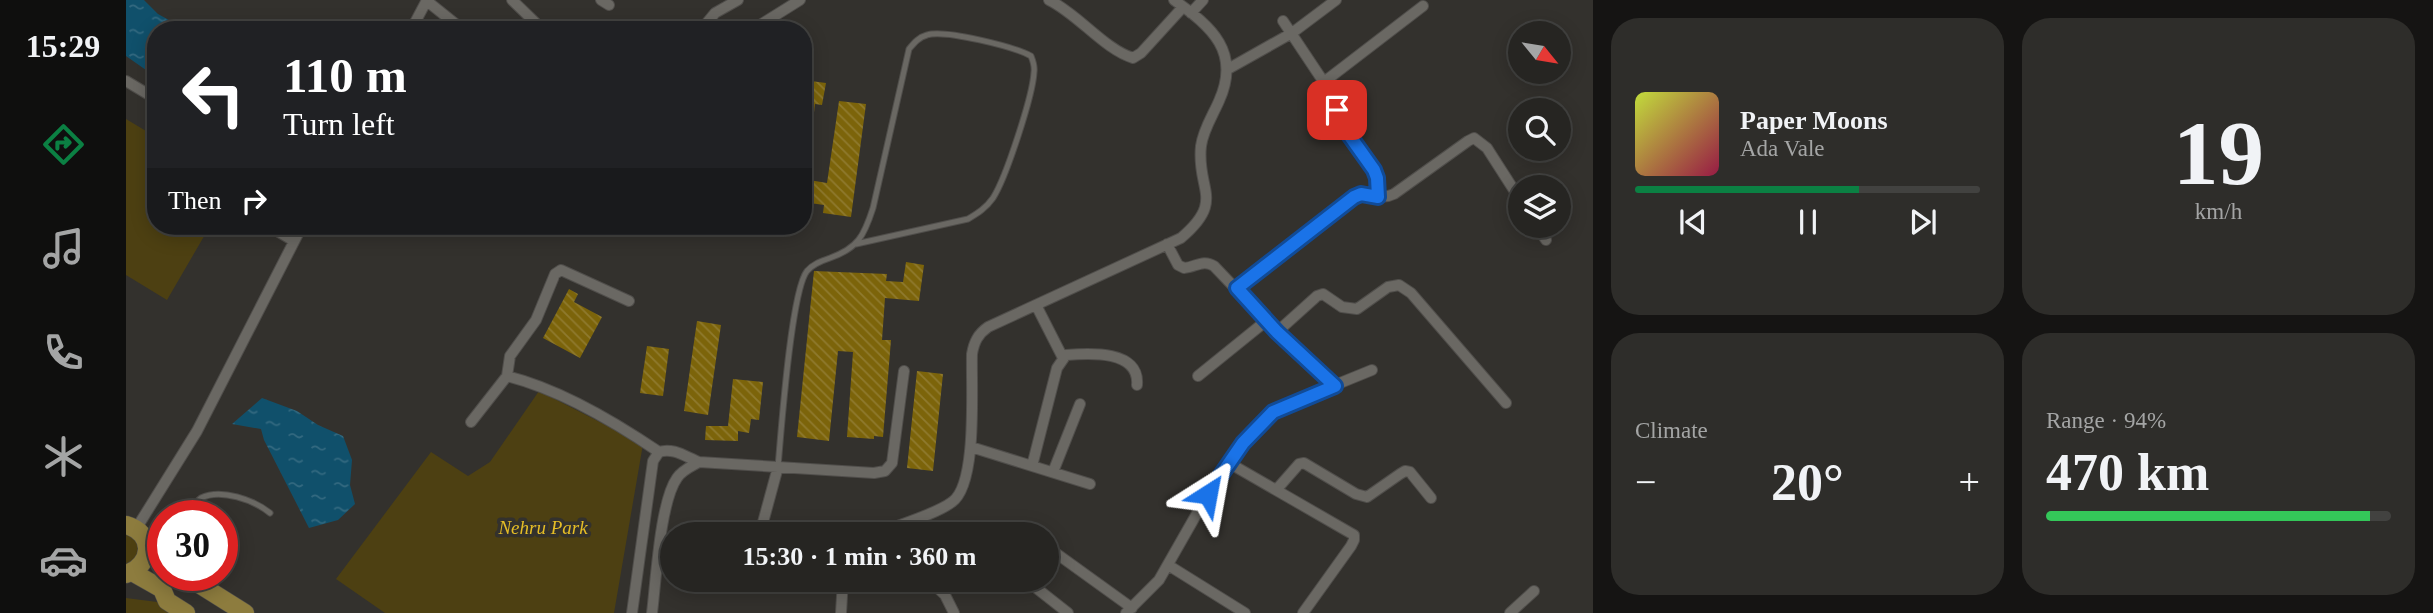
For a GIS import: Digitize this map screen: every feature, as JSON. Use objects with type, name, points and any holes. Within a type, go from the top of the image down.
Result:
[{"type":"main road","points":[[129,573],[142,565],[139,537]]},
{"type":"main road","points":[[129,573],[162,589],[167,601],[186,613]]},
{"type":"main road","points":[[210,591],[245,613]]},
{"type":"street","points":[[416,21],[427,0],[452,21]]},
{"type":"street","points":[[512,0],[534,21]]},
{"type":"street","points":[[708,21],[715,13],[738,0]]},
{"type":"street","points":[[766,21],[800,0]]},
{"type":"street","points":[[1049,0],[1078,18],[1116,50],[1133,58],[1141,53],[1183,6],[1203,0]]},
{"type":"street","points":[[1228,69],[1292,33],[1336,0]]},
{"type":"street","points":[[907,522],[954,502],[964,486],[971,447],[972,354],[980,333],[1181,238],[1204,215],[1206,204],[1200,157],[1201,143],[1223,92],[1228,69],[1218,38],[1206,24],[1183,6]]},
{"type":"street","points":[[1324,82],[1423,6]]},
{"type":"street","points":[[1283,21],[1336,103],[1342,125],[1374,170],[1378,197]]},
{"type":"street","points":[[126,81],[147,94]]},
{"type":"street","points":[[1237,288],[1354,197],[1361,194],[1386,198],[1474,138],[1487,148],[1508,181]]},
{"type":"street","points":[[284,235],[294,241]]},
{"type":"street","points":[[139,537],[197,431],[297,235]]},
{"type":"street","points":[[1167,244],[1178,265],[1184,268],[1208,262],[1335,386]]},
{"type":"street","points":[[471,422],[508,376],[510,356],[536,320],[555,274],[561,270],[629,301]]},
{"type":"street","points":[[1277,332],[1317,296],[1323,294],[1342,307],[1357,309],[1388,287],[1399,285],[1411,293],[1506,403]]},
{"type":"street","points":[[1036,305],[1063,358]]},
{"type":"street","points":[[1198,376],[1266,321]]},
{"type":"street","points":[[1032,466],[1057,368],[1066,355],[1090,354],[1116,358],[1134,367],[1138,377],[1137,385]]},
{"type":"street","points":[[1059,556],[1129,611],[1149,592],[1168,565],[1208,494],[1256,427],[1273,412],[1372,370]]},
{"type":"street","points":[[632,613],[653,461],[659,452],[677,452],[699,462],[874,473],[885,471],[892,463],[904,371]]},
{"type":"street","points":[[508,376],[523,380],[612,421],[659,452]]},
{"type":"street","points":[[1053,472],[1080,404]]},
{"type":"street","points":[[971,447],[1090,484]]},
{"type":"street","points":[[652,613],[665,507],[677,478],[699,462]]},
{"type":"street","points":[[1229,463],[1354,535],[1351,547],[1303,613]]},
{"type":"street","points":[[1277,489],[1299,464],[1304,463],[1356,494],[1367,497],[1405,471],[1410,472],[1431,498]]},
{"type":"street","points":[[763,522],[778,467]]},
{"type":"street","points":[[1168,565],[1245,613]]},
{"type":"street","points":[[1510,613],[1534,591]]},
{"type":"street","points":[[841,613],[842,592]]},
{"type":"street","points":[[942,592],[954,613]]},
{"type":"street","points":[[1041,592],[1068,613]]},
{"type":"lane","points":[[778,467],[800,283],[817,263],[843,253],[856,244],[865,232],[873,208],[909,49],[918,39],[929,34],[944,34],[1018,48],[1031,56],[1035,68],[1033,85],[1004,177],[983,211],[968,219],[856,244]]},
{"type":"lane","points":[[199,500],[210,496],[242,497],[261,505],[270,513]]},
{"type":"green space","points":[[126,119],[147,132],[147,235],[205,235],[167,300],[126,275]]},
{"type":"green space","name":"Nehru Park","points":[[539,391],[643,444],[614,613],[385,613],[336,579],[431,452],[468,476],[490,462]]},
{"type":"green space","points":[[126,532],[135,537],[143,553],[126,574]]},
{"type":"green space","points":[[126,598],[165,603],[181,613],[126,613]]},
{"type":"water","points":[[126,0],[144,0],[158,14],[171,21],[147,21],[147,71],[126,56]]},
{"type":"water","points":[[262,398],[297,411],[318,425],[343,436],[352,460],[350,485],[355,504],[338,520],[309,528],[261,429],[232,424]]},
{"type":"building","points":[[812,81],[826,83],[822,105],[815,104],[812,129]]},
{"type":"building","points":[[839,101],[866,104],[851,217],[823,213],[824,205],[812,203],[812,180],[827,183]]},
{"type":"building","points":[[906,262],[924,265],[919,301],[885,298],[882,340],[891,340],[883,437],[847,437],[853,352],[838,351],[829,441],[797,437],[814,271],[887,274],[886,281],[903,282]]},
{"type":"building","points":[[569,289],[578,294],[574,302],[602,317],[580,358],[543,338]]},
{"type":"building","points":[[697,321],[721,325],[708,415],[684,411]]},
{"type":"building","points":[[647,346],[669,349],[663,396],[640,393]]},
{"type":"building","points":[[917,371],[943,374],[933,471],[907,468]]},
{"type":"building","points":[[733,379],[763,382],[759,420],[751,419],[749,433],[738,431],[738,441],[705,440],[706,426],[728,426]]},
{"type":"route","points":[[1208,494],[1243,443],[1273,412],[1335,386],[1277,332],[1237,288],[1354,197],[1361,194],[1378,197],[1374,170],[1342,125],[1337,110]]}]
